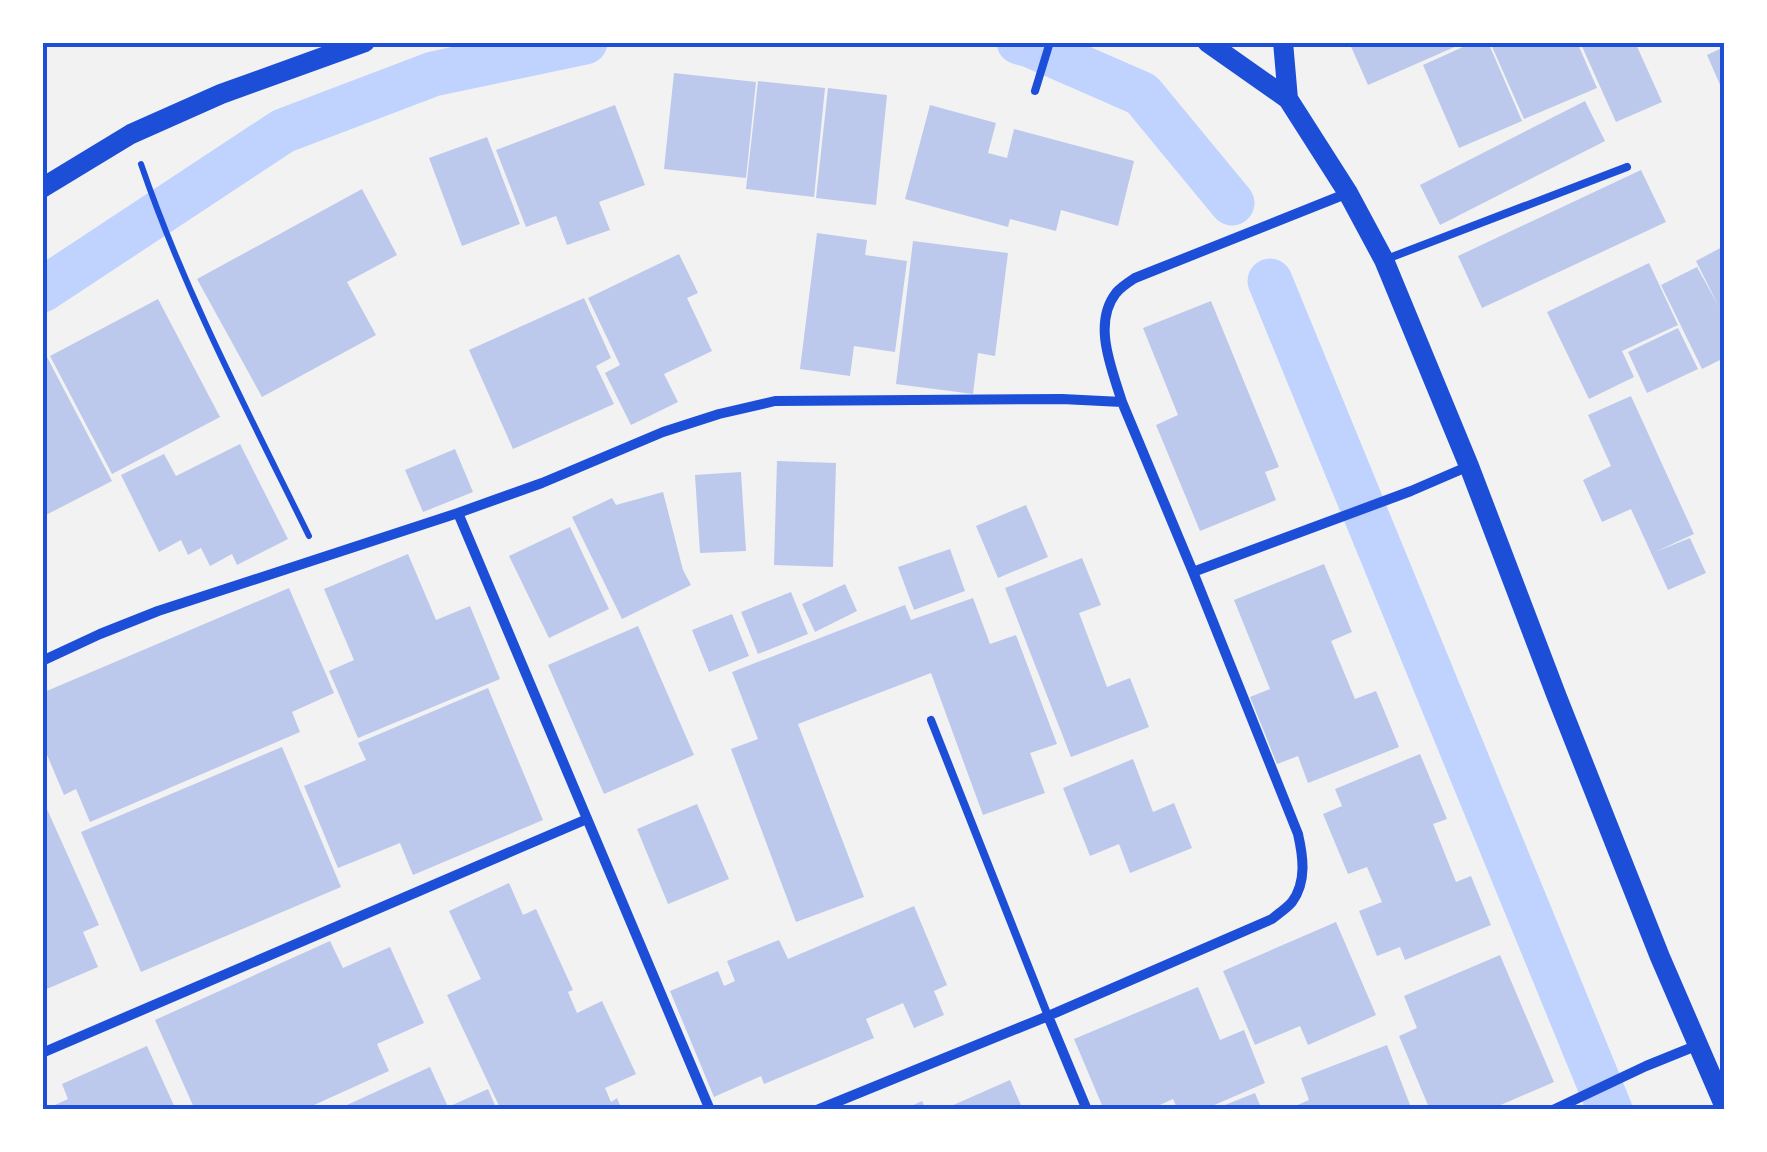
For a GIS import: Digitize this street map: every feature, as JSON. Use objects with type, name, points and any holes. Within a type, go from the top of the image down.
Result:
[{"type":"main road","points":[[1207,42],[1288,99],[1348,193],[1384,260],[1724,1105]]},
{"type":"main road","points":[[1283,42],[1288,99]]},
{"type":"main road","points":[[42,188],[131,134],[222,94],[360,43]]},
{"type":"street","points":[[817,1110],[1272,919],[1292,902],[1304,862],[1298,834],[1122,402],[1107,350],[1104,319],[1116,294],[1135,278],[1348,193]]},
{"type":"street","points":[[42,661],[158,611],[458,513],[663,432],[719,414],[776,401],[1122,402]]},
{"type":"street","points":[[1193,572],[1469,466]]},
{"type":"street","points":[[458,513],[710,1110]]},
{"type":"street","points":[[42,1053],[587,820]]},
{"type":"street","points":[[1048,1016],[1087,1110]]},
{"type":"street","points":[[1552,1110],[1698,1045]]},
{"type":"lane","points":[[1035,90],[1050,42]]},
{"type":"lane","points":[[1384,260],[1627,168]]},
{"type":"lane","points":[[931,720],[1048,1016]]},
{"type":"path","points":[[146,179],[200,313],[320,559]]},
{"type":"building","points":[[1349,42],[1466,42],[1368,85]]},
{"type":"building","points":[[1474,42],[1488,42],[1522,121],[1459,148],[1423,65]]},
{"type":"building","points":[[1490,42],[1577,42],[1597,88],[1524,119]]},
{"type":"building","points":[[1580,42],[1635,42],[1662,102],[1616,122]]},
{"type":"building","points":[[1724,47],[1724,94],[1707,55]]},
{"type":"building","points":[[674,73],[756,82],[746,178],[664,169]]},
{"type":"building","points":[[758,81],[825,88],[814,197],[746,189]]},
{"type":"building","points":[[828,88],[887,95],[876,205],[816,198]]},
{"type":"building","points":[[1585,101],[1605,141],[1440,225],[1420,185]]},
{"type":"building","points":[[615,105],[645,185],[599,202],[610,230],[567,245],[556,216],[526,227],[496,150]]},
{"type":"building","points":[[930,105],[996,123],[988,153],[1007,158],[1014,129],[1134,161],[1118,226],[1061,210],[1056,231],[1010,219],[1008,227],[905,199]]},
{"type":"building","points":[[487,137],[520,224],[462,246],[429,158]]},
{"type":"building","points":[[1641,170],[1666,222],[1482,308],[1458,256]]},
{"type":"building","points":[[362,189],[397,255],[347,282],[376,335],[262,397],[197,279]]},
{"type":"building","points":[[817,233],[867,240],[865,255],[907,261],[895,352],[854,346],[850,376],[800,369]]},
{"type":"building","points":[[913,241],[1008,253],[995,356],[978,353],[973,394],[896,384]]},
{"type":"building","points":[[1724,246],[1724,358],[1702,369],[1661,285],[1697,267],[1719,307],[1696,261]]},
{"type":"building","points":[[679,254],[698,293],[687,298],[712,351],[664,374],[678,402],[631,425],[605,373],[620,365],[588,298]]},
{"type":"building","points":[[1649,263],[1678,325],[1622,351],[1634,377],[1589,399],[1547,312]]},
{"type":"building","points":[[584,298],[611,358],[596,366],[614,404],[513,449],[469,350]]},
{"type":"building","points":[[158,299],[220,417],[112,474],[50,356]]},
{"type":"building","points":[[1211,301],[1279,467],[1265,472],[1276,500],[1200,531],[1156,425],[1178,415],[1143,328]]},
{"type":"building","points":[[1678,328],[1698,369],[1647,393],[1628,352]]},
{"type":"building","points":[[47,357],[112,481],[42,517],[42,359]]},
{"type":"building","points":[[1631,396],[1694,534],[1655,552],[1690,538],[1706,573],[1668,590],[1631,509],[1602,522],[1583,480],[1611,466],[1588,415]]},
{"type":"building","points":[[240,444],[288,539],[237,565],[232,554],[210,566],[201,548],[188,555],[181,540],[159,552],[121,475],[164,454],[176,476]]},
{"type":"building","points":[[455,449],[473,492],[423,512],[405,470]]},
{"type":"building","points":[[777,461],[836,463],[833,567],[774,565]]},
{"type":"building","points":[[741,472],[746,551],[700,553],[695,475]]},
{"type":"building","points":[[663,492],[683,570],[691,585],[622,619],[572,517],[612,498],[616,505]]},
{"type":"building","points":[[1026,505],[1048,557],[998,578],[976,526]]},
{"type":"building","points":[[570,527],[609,609],[549,638],[509,556]]},
{"type":"building","points":[[950,549],[965,591],[914,610],[898,567]]},
{"type":"building","points":[[408,554],[436,620],[470,606],[500,679],[358,738],[329,671],[354,660],[324,589]]},
{"type":"building","points":[[1082,558],[1101,605],[1079,613],[1107,687],[1130,678],[1149,727],[1071,757],[1005,588]]},
{"type":"building","points":[[1324,564],[1352,632],[1331,641],[1355,699],[1376,691],[1399,747],[1308,783],[1298,756],[1277,764],[1250,697],[1270,689],[1234,600]]},
{"type":"building","points":[[845,584],[857,611],[815,632],[802,604]]},
{"type":"building","points":[[289,588],[334,693],[292,712],[300,732],[90,822],[76,789],[64,795],[42,743],[42,693]]},
{"type":"building","points":[[791,592],[808,634],[758,654],[741,612]]},
{"type":"building","points":[[973,598],[990,644],[1016,635],[1057,744],[1030,753],[1045,793],[983,815],[931,673],[798,724],[864,897],[796,922],[731,749],[758,739],[732,672],[905,605],[911,620]]},
{"type":"building","points":[[732,614],[749,656],[709,672],[692,630]]},
{"type":"building","points":[[638,626],[694,755],[604,794],[548,665]]},
{"type":"building","points":[[488,688],[543,820],[413,875],[400,843],[338,868],[304,786],[366,760],[358,743]]},
{"type":"building","points":[[282,747],[341,887],[141,972],[81,832]]},
{"type":"building","points":[[1420,754],[1447,819],[1433,824],[1456,882],[1471,876],[1491,925],[1405,960],[1400,947],[1377,956],[1359,911],[1382,902],[1367,867],[1348,874],[1323,814],[1342,806],[1335,789]]},
{"type":"building","points":[[1133,759],[1153,812],[1174,803],[1192,848],[1130,873],[1119,844],[1090,856],[1063,788]]},
{"type":"building","points":[[42,798],[99,925],[83,932],[98,967],[42,991]]},
{"type":"building","points":[[697,804],[729,879],[668,904],[637,829]]},
{"type":"building","points":[[509,883],[523,915],[536,909],[573,990],[568,992],[577,1013],[602,1001],[636,1074],[605,1088],[611,1102],[617,1098],[622,1110],[501,1110],[447,995],[481,979],[449,911]]},
{"type":"building","points":[[914,906],[947,985],[934,991],[944,1015],[914,1028],[903,1003],[866,1019],[874,1038],[764,1084],[761,1076],[714,1097],[670,991],[718,971],[724,986],[735,981],[727,961],[779,940],[788,959]]},
{"type":"building","points":[[1336,922],[1376,1015],[1308,1045],[1300,1026],[1255,1045],[1223,971]]},
{"type":"building","points":[[330,941],[343,968],[390,947],[424,1023],[377,1044],[389,1071],[303,1110],[195,1110],[155,1020]]},
{"type":"building","points":[[1500,955],[1554,1082],[1489,1110],[1430,1110],[1399,1036],[1417,1028],[1404,996]]},
{"type":"building","points":[[1198,987],[1220,1040],[1244,1030],[1265,1083],[1203,1110],[1178,1110],[1173,1099],[1149,1110],[1104,1110],[1074,1039]]},
{"type":"building","points":[[1387,1045],[1412,1110],[1286,1110],[1309,1100],[1301,1078]]},
{"type":"building","points":[[147,1046],[176,1110],[44,1110],[68,1099],[62,1084]]},
{"type":"building","points":[[430,1067],[448,1107],[488,1089],[497,1110],[336,1110]]},
{"type":"building","points":[[1010,1080],[1023,1110],[942,1110]]},
{"type":"building","points":[[1255,1093],[1262,1110],[1215,1110],[1215,1109]]},
{"type":"building","points":[[922,1101],[926,1110],[903,1110]]},
{"type":"waterway","points":[[42,290],[283,131],[433,74],[585,42]]},
{"type":"waterway","points":[[1019,42],[1142,94],[1232,203]]},
{"type":"waterway","points":[[1270,281],[1610,1110]]}]
